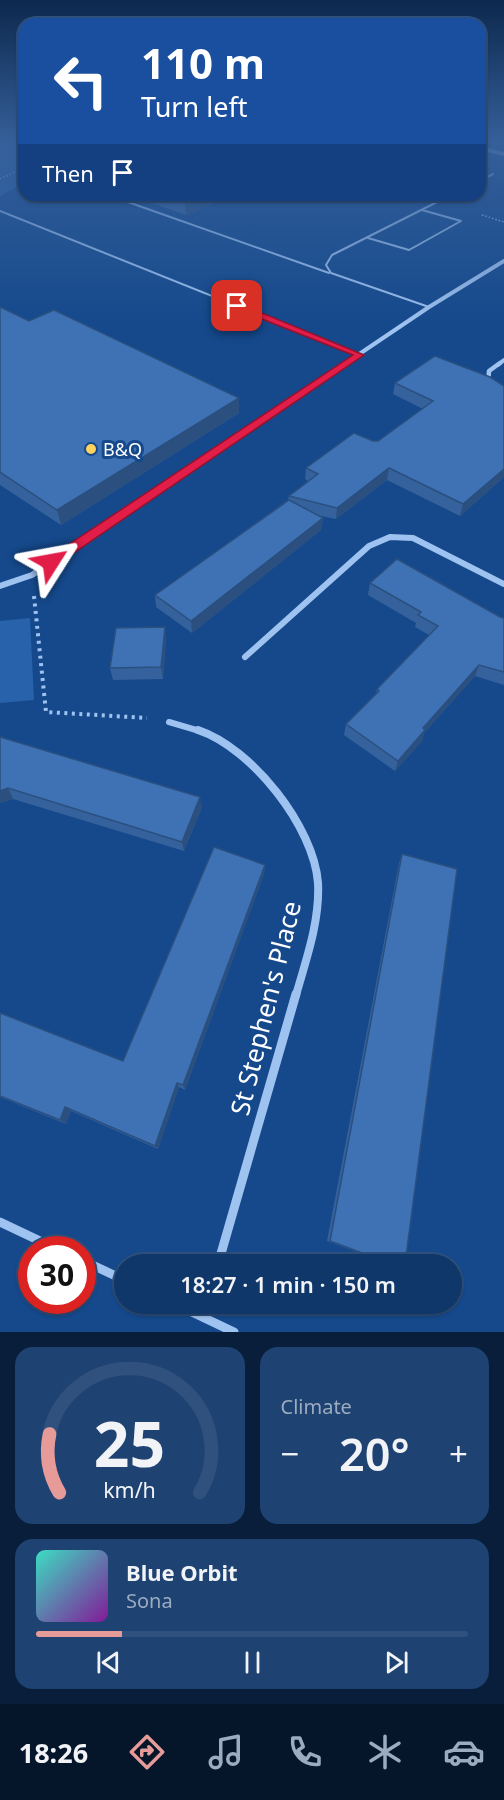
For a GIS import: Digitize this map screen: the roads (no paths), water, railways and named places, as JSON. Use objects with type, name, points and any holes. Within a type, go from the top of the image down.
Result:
[{"type":"street","points":[[0,586],[32,575],[429,307],[504,261]]},
{"type":"street","points":[[492,387],[487,383],[489,371],[504,360]]},
{"type":"street","points":[[245,657],[369,546],[390,537],[413,538],[504,584]]},
{"type":"street","name":"St Stephen's Place","points":[[169,722],[216,737],[255,767],[306,839],[314,858],[319,883],[312,939],[221,1254]]},
{"type":"street","points":[[0,1222],[30,1236]]},
{"type":"street","points":[[96,1267],[114,1275]]},
{"type":"street","points":[[197,1314],[234,1332]]},
{"type":"lane","points":[[128,202],[429,307]]},
{"type":"lane","points":[[331,273],[326,265],[332,255],[437,202]]},
{"type":"lane","points":[[368,238],[409,250],[461,221],[422,210]]},
{"type":"lane","points":[[0,211],[359,355]]},
{"type":"place","name":"B&Q","points":[[91,449]]}]
